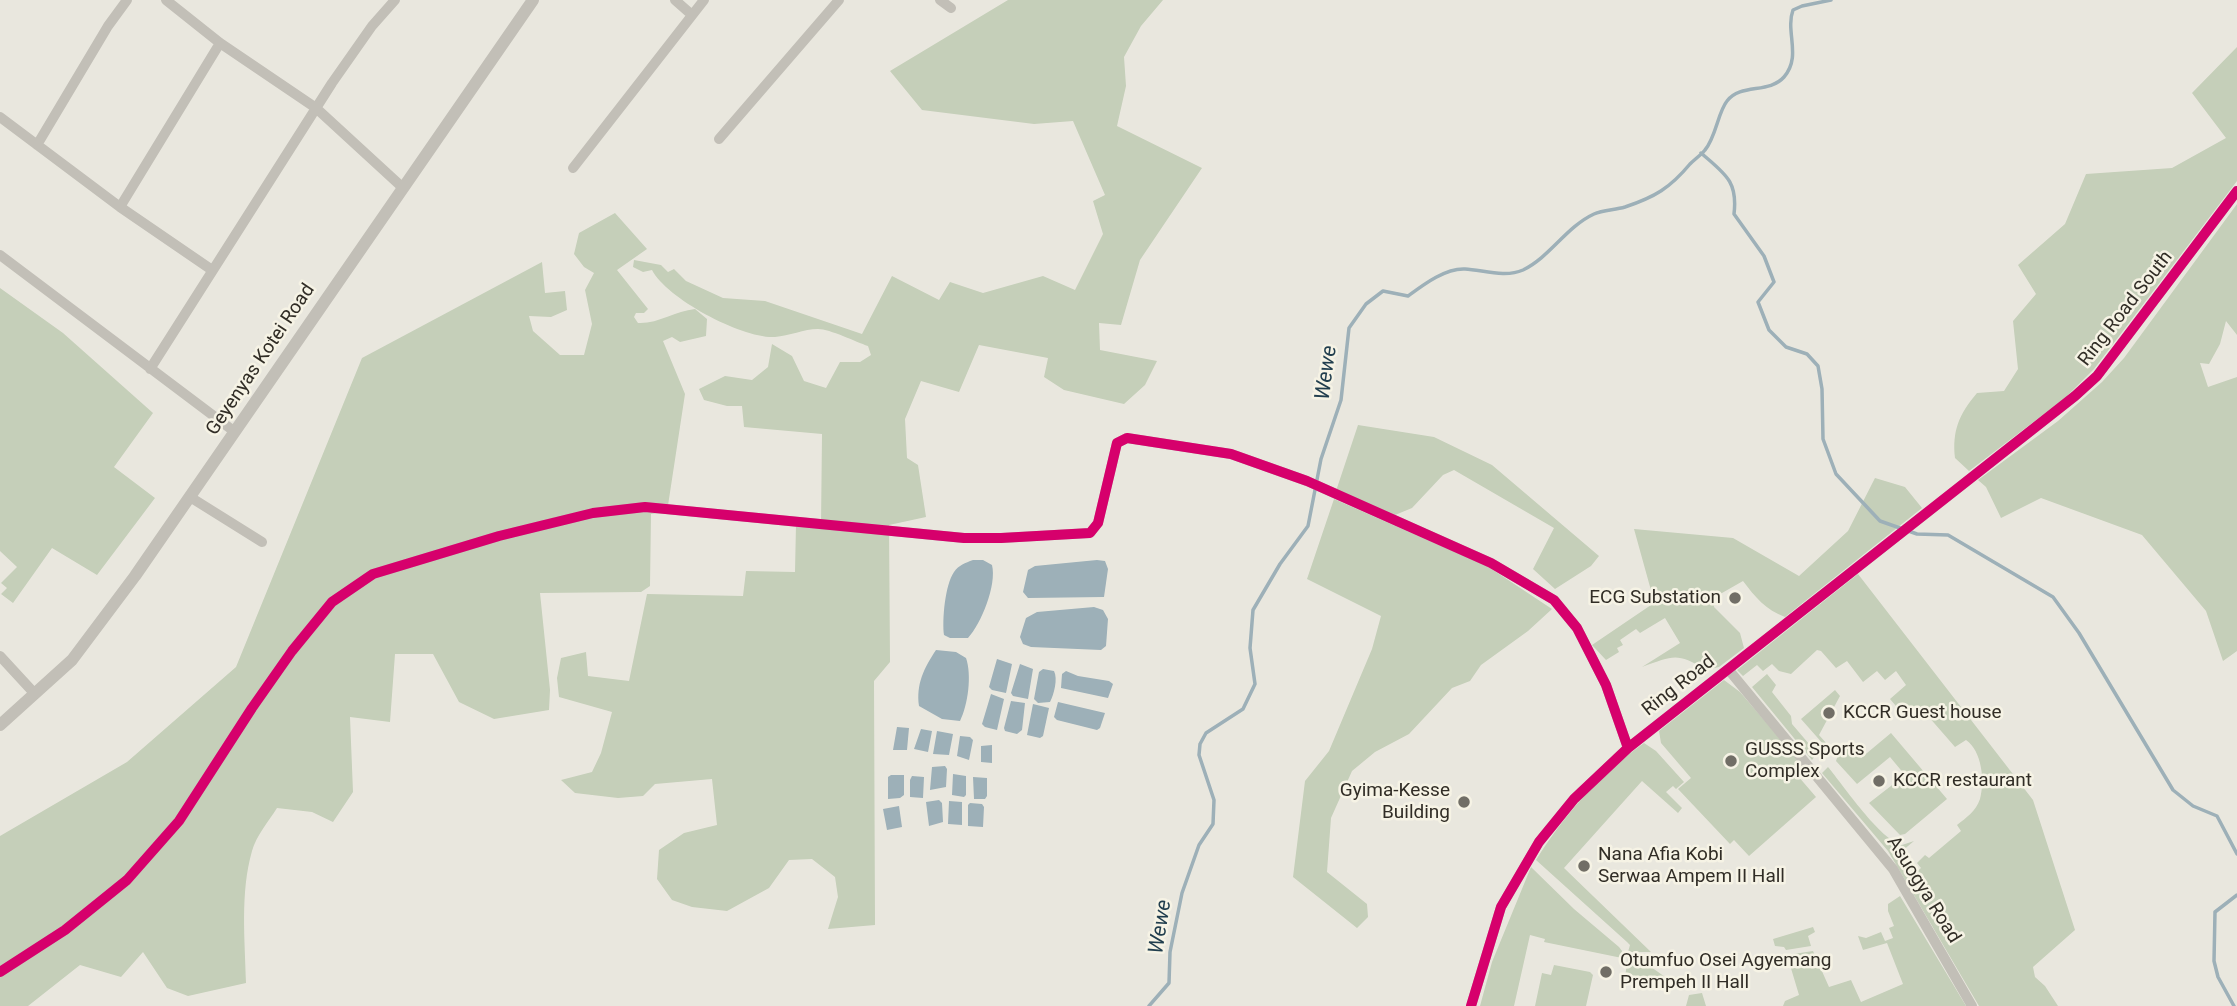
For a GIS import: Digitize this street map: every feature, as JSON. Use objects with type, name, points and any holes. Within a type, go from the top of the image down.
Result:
[{"type":"street","points":[[37,145],[108,26],[127,0]]},
{"type":"street","points":[[166,0],[220,43],[316,108],[402,187]]},
{"type":"street","points":[[150,369],[316,108],[372,26],[395,0]]},
{"type":"street","name":"Geyenyas Kotei Road","points":[[0,725],[72,660],[135,576],[533,0]]},
{"type":"street","points":[[675,0],[692,15]]},
{"type":"street","points":[[573,168],[704,0]]},
{"type":"street","points":[[719,139],[839,0]]},
{"type":"street","points":[[940,0],[951,8]]},
{"type":"street","points":[[120,207],[220,43]]},
{"type":"street","points":[[0,117],[120,207],[212,270]]},
{"type":"street","name":"Ring Road South","points":[[1994,461],[2097,376],[2237,191]]},
{"type":"street","points":[[0,255],[235,432]]},
{"type":"street","points":[[0,972],[65,930],[127,880],[179,821],[251,708],[292,651],[332,602],[373,574],[499,536],[593,513],[645,507],[964,538],[1090,533],[1098,523],[1117,443],[1127,439],[1231,454],[1312,483],[1491,563],[1554,600],[1577,628],[1606,685],[1628,748]]},
{"type":"street","name":"Ring Road","points":[[1471,1006],[1502,907],[1539,842],[1574,799],[1628,748],[1994,461]]},
{"type":"street","points":[[190,497],[262,542]]},
{"type":"street","points":[[0,656],[35,694]]},
{"type":"street","name":"Asuogya Road","points":[[1728,669],[1893,869],[1972,1006]]},
{"type":"green space","points":[[1008,0],[1163,0],[1141,26],[1124,57],[1126,86],[1117,126],[1202,168],[1140,260],[1121,325],[1099,323],[1100,350],[1157,361],[1145,385],[1124,404],[1064,390],[1044,377],[1048,358],[979,345],[959,392],[921,381],[905,419],[907,458],[918,465],[926,517],[889,525],[890,662],[874,681],[875,925],[828,929],[838,897],[835,877],[812,859],[789,860],[769,888],[727,911],[692,907],[672,900],[657,879],[659,850],[684,833],[717,825],[712,779],[655,784],[643,796],[618,798],[575,793],[561,780],[592,772],[601,753],[612,712],[559,697],[557,678],[561,658],[586,652],[588,676],[629,681],[647,594],[743,596],[746,571],[795,572],[796,524],[821,526],[822,434],[744,427],[742,406],[727,406],[704,400],[699,389],[725,376],[752,380],[768,367],[772,344],[792,356],[804,381],[826,388],[840,362],[860,362],[871,355],[868,346],[823,330],[807,330],[775,337],[761,336],[726,324],[673,293],[652,270],[643,272],[633,267],[634,260],[661,265],[668,272],[674,269],[686,281],[723,298],[765,301],[862,334],[892,276],[939,300],[950,282],[983,293],[1043,276],[1075,290],[1103,234],[1093,201],[1105,195],[1073,121],[1034,124],[922,110],[890,71]]},
{"type":"green space","points":[[2237,47],[2237,181],[2094,369],[2065,398],[1969,471],[1955,458],[1958,423],[1977,393],[2004,391],[2018,369],[2013,321],[2036,294],[2018,265],[2065,224],[2086,174],[2172,168],[2226,138],[2192,93]]},
{"type":"green space","points":[[2237,204],[2237,335],[2226,321],[2220,344],[2209,364],[2200,363],[2208,387],[2237,377],[2237,651],[2223,661],[2206,611],[2142,535],[2041,498],[2001,518],[1986,487],[1978,480],[2058,421],[2102,382],[2124,358]]},
{"type":"green space","points":[[615,213],[647,249],[617,270],[648,309],[644,313],[636,313],[634,317],[638,323],[653,322],[695,309],[707,319],[706,336],[680,342],[672,337],[663,341],[685,394],[667,512],[651,514],[650,586],[641,592],[540,593],[550,690],[549,710],[494,719],[459,702],[433,654],[395,654],[390,722],[350,717],[353,792],[333,822],[312,812],[277,808],[254,845],[248,867],[245,900],[246,983],[188,996],[167,988],[143,952],[121,977],[80,965],[28,1006],[0,1006],[0,836],[127,762],[236,667],[362,358],[542,262],[545,293],[565,291],[567,310],[551,317],[529,316],[533,331],[560,355],[584,355],[592,324],[585,290],[594,273],[584,267],[574,254],[579,233]]},
{"type":"green space","points":[[0,288],[63,333],[153,413],[114,467],[155,498],[97,575],[52,548],[13,603],[1,594],[7,588],[1,583],[17,567],[0,551]]},
{"type":"green space","points":[[1358,425],[1434,437],[1492,465],[1599,556],[1591,566],[1555,589],[1533,569],[1554,528],[1454,470],[1443,475],[1412,508],[1395,515],[1336,491]]},
{"type":"green space","points":[[1875,478],[1905,487],[1922,508],[1785,617],[1761,602],[1743,581],[1715,597],[1714,607],[1740,633],[1744,648],[1719,667],[1706,670],[1688,660],[1675,658],[1642,667],[1680,643],[1665,618],[1640,633],[1636,629],[1620,640],[1623,645],[1617,648],[1619,652],[1606,660],[1592,645],[1651,605],[1647,598],[1652,594],[1634,529],[1733,538],[1799,576],[1848,531]]},
{"type":"green space","points":[[1334,499],[1487,566],[1552,609],[1528,631],[1481,665],[1470,681],[1452,688],[1409,734],[1375,752],[1352,771],[1331,818],[1327,872],[1367,904],[1368,917],[1357,928],[1293,877],[1305,781],[1329,751],[1372,649],[1381,616],[1307,579]]},
{"type":"green space","points":[[1858,574],[2033,800],[2075,930],[2033,967],[2035,977],[2045,986],[2058,1006],[1979,1006],[1888,851],[1822,773],[1828,767],[1873,823],[1893,841],[1902,845],[1914,841],[1896,856],[1912,876],[1921,868],[1917,863],[1925,855],[1929,858],[1961,831],[1957,825],[1970,814],[1980,799],[1982,775],[1979,759],[1971,745],[1966,740],[1955,747],[1921,708],[1907,719],[1890,699],[1906,685],[1896,671],[1885,680],[1877,671],[1863,682],[1847,661],[1836,668],[1817,650],[1791,674],[1779,671],[1772,664],[1763,671],[1757,665],[1743,676],[1737,670]]},
{"type":"green space","points":[[1767,674],[1776,685],[1772,692],[1791,716],[1792,724],[1815,751],[1812,760],[1752,687]]},
{"type":"green space","name":"GUSSS Sports Complex","points":[[1724,680],[1740,692],[1806,769],[1798,776],[1816,797],[1749,856],[1734,840],[1730,844],[1678,789],[1691,778],[1661,743],[1659,731]]},
{"type":"green space","points":[[1835,690],[1840,696],[1819,735],[1827,744],[1824,745],[1801,719]]},
{"type":"green space","points":[[1891,733],[1947,799],[1905,834],[1900,835],[1869,803],[1905,775],[1890,757],[1857,784],[1836,761],[1840,749],[1847,743],[1861,758]]},
{"type":"green space","points":[[1644,743],[1656,751],[1684,782],[1676,789],[1673,786],[1666,792],[1682,808],[1678,813],[1642,781],[1564,868],[1651,952],[1628,952],[1630,945],[1536,860],[1558,827],[1584,796],[1612,768]]},
{"type":"green space","points":[[1531,867],[1574,909],[1619,947],[1622,958],[1544,942],[1545,939],[1530,935],[1514,1006],[1480,1006],[1492,962]]},
{"type":"green space","points":[[1900,896],[1966,1006],[1783,1006],[1785,1001],[1799,995],[1787,955],[1813,951],[1829,987],[1851,980],[1861,1002],[1903,984],[1887,943],[1863,950],[1858,936],[1866,938],[1881,932],[1885,941],[1893,938],[1889,928],[1894,926],[1888,904]]},
{"type":"green space","points":[[1813,927],[1815,932],[1808,936],[1811,946],[1786,950],[1784,947],[1775,946],[1773,939]]},
{"type":"green space","points":[[1634,955],[1669,982],[1625,977],[1628,957]]},
{"type":"green space","points":[[1554,965],[1590,972],[1593,975],[1586,1006],[1535,1006],[1542,973],[1551,975]]},
{"type":"green space","points":[[1702,993],[1706,1006],[1686,1006],[1689,995]]},
{"type":"shaded area","points":[[983,560],[992,565],[990,593],[983,614],[968,638],[950,638],[944,635],[943,629],[948,585],[962,564]]},
{"type":"shaded area","points":[[1105,561],[1108,569],[1104,597],[1028,598],[1023,592],[1028,570],[1035,566]]},
{"type":"shaded area","points":[[1094,607],[1103,610],[1108,619],[1106,646],[1101,650],[1031,647],[1023,644],[1020,637],[1026,618],[1037,612]]},
{"type":"shaded area","points":[[936,650],[956,652],[966,658],[968,690],[960,721],[942,719],[919,706],[922,676]]},
{"type":"shaded area","points":[[997,659],[1012,664],[1006,693],[989,687]]},
{"type":"shaded area","points":[[1020,664],[1033,669],[1028,699],[1013,696],[1011,693]]},
{"type":"shaded area","points":[[1043,669],[1054,671],[1055,687],[1050,702],[1038,703],[1034,699],[1039,672]]},
{"type":"shaded area","points":[[1066,671],[1078,676],[1109,681],[1113,684],[1108,698],[1061,688],[1062,674]]},
{"type":"shaded area","points":[[991,694],[1004,699],[997,730],[982,724]]},
{"type":"shaded area","points":[[1011,701],[1025,703],[1022,730],[1017,734],[1005,731],[1004,728]]},
{"type":"shaded area","points":[[1058,702],[1105,713],[1100,728],[1097,730],[1057,720],[1054,717]]},
{"type":"shaded area","points":[[1033,704],[1049,708],[1043,736],[1040,738],[1027,735]]},
{"type":"shaded area","points":[[897,727],[909,728],[907,750],[893,750]]},
{"type":"shaded area","points":[[921,729],[932,731],[928,752],[914,749]]},
{"type":"shaded area","points":[[937,731],[953,734],[949,755],[933,754]]},
{"type":"shaded area","points":[[960,736],[973,740],[969,760],[957,756]]},
{"type":"shaded area","points":[[992,745],[992,763],[981,762],[981,746]]},
{"type":"shaded area","points":[[945,766],[946,787],[930,790],[932,767]]},
{"type":"shaded area","points":[[953,774],[966,776],[964,797],[952,795]]},
{"type":"shaded area","points":[[904,775],[904,795],[900,798],[888,799],[888,777]]},
{"type":"shaded area","points":[[912,776],[924,777],[923,798],[910,797]]},
{"type":"shaded area","points":[[973,777],[987,778],[985,799],[974,799]]},
{"type":"shaded area","points":[[939,800],[942,803],[943,822],[929,826],[926,802]]},
{"type":"shaded area","points":[[949,801],[962,802],[962,825],[948,824]]},
{"type":"shaded area","points":[[970,803],[982,804],[984,807],[983,827],[968,826]]},
{"type":"shaded area","points":[[899,806],[902,827],[887,830],[883,809]]},
{"type":"waterway","name":"Wewe","points":[[1149,1006],[1169,983],[1170,952],[1182,893],[1199,845],[1213,824],[1214,800],[1199,755],[1200,744],[1206,733],[1243,709],[1255,684],[1250,648],[1253,610],[1280,564],[1308,526],[1321,459],[1341,400],[1349,328],[1366,304],[1383,291],[1408,296],[1435,278],[1457,269],[1501,273],[1523,270],[1542,258],[1584,220],[1598,213],[1636,203],[1661,191],[1705,150],[1724,106],[1733,95],[1771,85],[1784,77],[1792,61],[1793,10],[1831,0]]},
{"type":"waterway","points":[[1701,153],[1732,186],[1734,214],[1764,256],[1774,282],[1758,302],[1769,330],[1786,347],[1807,354],[1818,366],[1822,389],[1823,439],[1836,474],[1880,521],[1917,534],[1948,535],[2053,597],[2079,633],[2173,790],[2193,806],[2217,816],[2237,854]]},
{"type":"waterway","points":[[2234,1006],[2218,977],[2214,961],[2215,912],[2237,895]]},
{"type":"cycle path","points":[[1471,1006],[1501,907],[1539,842],[1574,799],[1628,748],[2097,376],[2237,191]]},
{"type":"cycle path","points":[[0,972],[65,930],[127,880],[179,821],[292,651],[332,602],[373,574],[499,536],[593,513],[645,507],[964,538],[1090,533],[1098,523],[1117,443],[1127,438],[1231,454],[1307,481],[1491,563],[1554,600],[1577,628],[1606,685],[1628,748]]},
{"type":"place","name":"ECG Substation","points":[[1735,598]]},
{"type":"place","name":"KCCR Guest house","points":[[1829,713]]},
{"type":"place","name":"GUSSS Sports Complex","points":[[1731,761]]},
{"type":"place","name":"KCCR restaurant","points":[[1879,781]]},
{"type":"place","name":"Gyima-Kesse Building","points":[[1464,802]]},
{"type":"place","name":"Nana Afia Kobi Serwaa Ampem II Hall","points":[[1584,866]]},
{"type":"place","name":"Otumfuo Osei Agyemang Prempeh II Hall","points":[[1606,972]]}]
